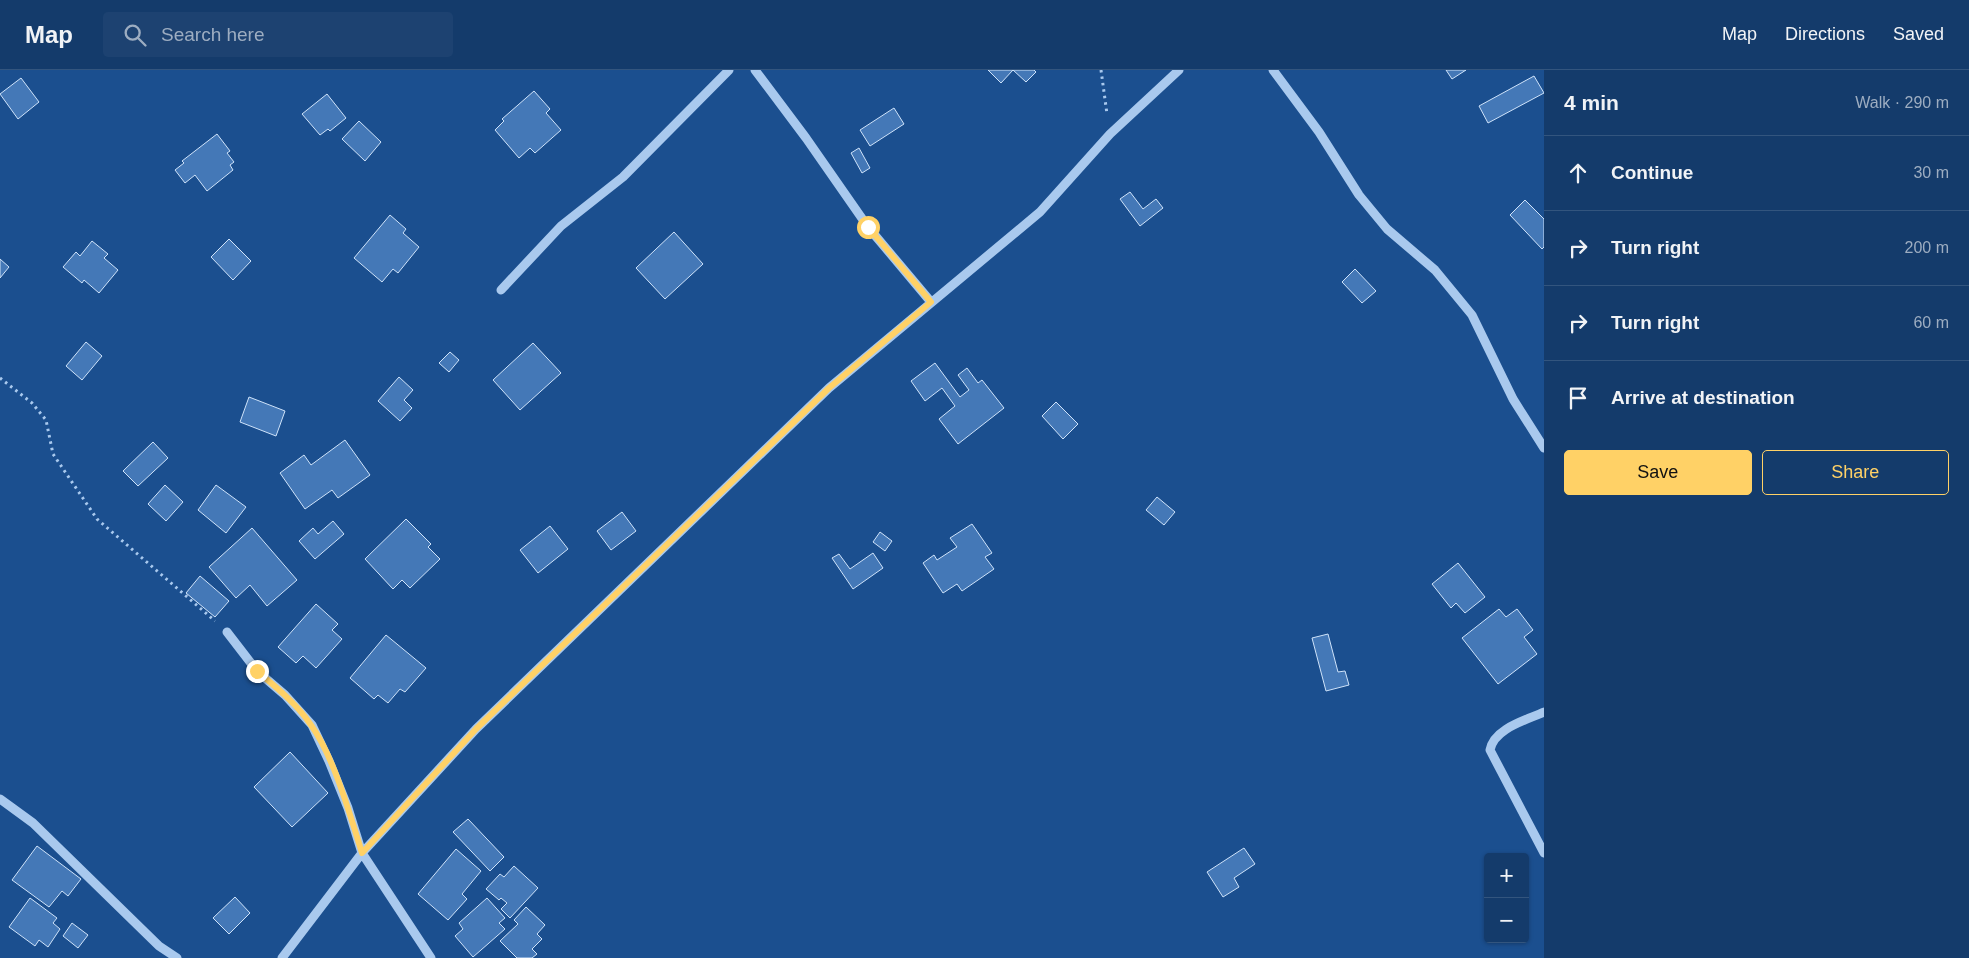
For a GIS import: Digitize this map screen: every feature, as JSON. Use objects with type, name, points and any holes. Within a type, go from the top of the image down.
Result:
[{"type":"street","points":[[502,290],[561,226],[623,177],[729,70]]},
{"type":"street","points":[[755,70],[806,138],[868,227],[931,302]]},
{"type":"street","points":[[282,958],[362,853],[476,729],[829,388],[1040,212],[1110,134],[1179,70]]},
{"type":"street","points":[[1273,70],[1319,132],[1364,202],[1387,229],[1435,270],[1472,315],[1513,400],[1544,448]]},
{"type":"street","points":[[227,632],[257,671],[285,695],[312,725],[339,784],[362,853],[431,958]]},
{"type":"street","points":[[1544,712],[1500,733],[1494,740],[1490,750],[1544,854]]},
{"type":"street","points":[[0,799],[33,823],[159,946],[177,958]]},
{"type":"path","points":[[1101,70],[1110,134]]},
{"type":"path","points":[[0,378],[32,403],[46,420],[53,454],[97,520],[227,632]]},
{"type":"building","points":[[988,70],[1013,70],[1001,83]]},
{"type":"building","points":[[1013,70],[1034,70],[1036,72],[1026,82]]},
{"type":"building","points":[[1446,70],[1466,70],[1452,79]]},
{"type":"building","points":[[1534,76],[1544,93],[1488,123],[1479,106]]},
{"type":"building","points":[[21,78],[39,102],[18,119],[0,94]]},
{"type":"building","points":[[534,91],[550,109],[546,113],[561,130],[535,153],[530,148],[519,158],[495,130],[504,121],[502,119]]},
{"type":"building","points":[[327,94],[346,118],[330,131],[328,129],[320,135],[302,114]]},
{"type":"building","points":[[894,108],[904,124],[870,146],[860,130]]},
{"type":"building","points":[[359,121],[381,142],[365,161],[342,139]]},
{"type":"building","points":[[217,134],[230,151],[227,153],[234,162],[230,165],[233,170],[207,191],[195,175],[185,183],[175,170],[184,163],[182,161]]},
{"type":"building","points":[[859,148],[870,168],[862,173],[851,153]]},
{"type":"building","points":[[1130,192],[1143,209],[1156,199],[1163,208],[1140,226],[1120,199]]},
{"type":"building","points":[[1525,200],[1544,219],[1544,247],[1542,249],[1510,215]]},
{"type":"building","points":[[390,215],[406,229],[403,233],[419,247],[398,273],[393,269],[382,282],[354,258]]},
{"type":"building","points":[[674,232],[703,264],[665,299],[636,268]]},
{"type":"building","points":[[229,239],[251,261],[233,280],[211,257]]},
{"type":"building","points":[[92,241],[108,254],[104,258],[118,270],[99,293],[84,280],[82,283],[63,267],[76,252],[80,256]]},
{"type":"building","points":[[0,259],[9,267],[0,278]]},
{"type":"building","points":[[1355,269],[1376,291],[1362,303],[1342,282]]},
{"type":"building","points":[[86,342],[102,356],[82,380],[66,366]]},
{"type":"building","points":[[533,343],[561,373],[520,410],[493,380]]},
{"type":"building","points":[[450,352],[459,360],[449,372],[439,363]]},
{"type":"building","points":[[935,363],[960,397],[969,390],[958,375],[967,368],[978,383],[982,380],[1004,408],[958,444],[939,419],[955,406],[942,388],[925,401],[911,381]]},
{"type":"building","points":[[399,377],[413,390],[404,400],[412,408],[400,421],[378,401]]},
{"type":"building","points":[[249,397],[285,411],[276,436],[240,422]]},
{"type":"building","points":[[1056,402],[1078,424],[1063,439],[1042,416]]},
{"type":"building","points":[[345,440],[370,475],[338,498],[332,490],[305,509],[280,473],[304,455],[311,465]]},
{"type":"building","points":[[153,442],[168,458],[138,486],[123,471]]},
{"type":"building","points":[[165,485],[183,502],[166,521],[148,504]]},
{"type":"building","points":[[216,485],[246,507],[226,533],[198,510]]},
{"type":"building","points":[[1157,497],[1175,512],[1164,525],[1146,510]]},
{"type":"building","points":[[622,512],[636,531],[611,550],[597,531]]},
{"type":"building","points":[[406,519],[431,544],[428,547],[440,559],[410,588],[402,580],[393,589],[365,559]]},
{"type":"building","points":[[333,521],[344,534],[315,559],[299,541],[313,528],[318,534]]},
{"type":"building","points":[[972,524],[992,553],[985,557],[994,569],[962,591],[957,584],[943,593],[923,563],[934,555],[937,560],[957,547],[950,538]]},
{"type":"building","points":[[550,526],[568,549],[538,573],[520,550]]},
{"type":"building","points":[[252,528],[297,580],[267,606],[250,585],[236,598],[209,567]]},
{"type":"building","points":[[880,532],[892,541],[885,551],[873,542]]},
{"type":"building","points":[[873,553],[883,568],[853,589],[832,558],[839,554],[850,569]]},
{"type":"building","points":[[1458,563],[1485,597],[1465,613],[1456,603],[1451,608],[1432,584]]},
{"type":"building","points":[[200,576],[229,601],[215,617],[186,593]]},
{"type":"building","points":[[316,604],[338,624],[332,630],[342,639],[316,668],[303,656],[296,663],[278,647]]},
{"type":"building","points":[[1499,609],[1506,617],[1517,609],[1533,630],[1524,637],[1537,654],[1498,684],[1462,638]]},
{"type":"building","points":[[1328,634],[1338,672],[1345,671],[1349,685],[1326,691],[1312,638]]},
{"type":"building","points":[[386,635],[426,668],[405,692],[400,689],[388,703],[378,695],[374,699],[350,678]]},
{"type":"building","points":[[290,752],[328,793],[292,827],[254,787]]},
{"type":"building","points":[[468,819],[504,857],[490,871],[453,832]]},
{"type":"building","points":[[37,846],[81,879],[68,896],[62,891],[49,907],[12,880]]},
{"type":"building","points":[[1244,848],[1255,864],[1234,878],[1239,887],[1223,897],[1207,872]]},
{"type":"building","points":[[456,849],[481,871],[462,894],[467,899],[448,920],[418,894]]},
{"type":"building","points":[[514,866],[538,888],[510,918],[501,909],[507,903],[501,898],[499,900],[486,889],[500,874],[504,877]]},
{"type":"building","points":[[235,897],[250,913],[229,934],[213,918]]},
{"type":"building","points":[[30,898],[57,918],[53,923],[60,929],[48,947],[39,940],[35,946],[9,927]]},
{"type":"building","points":[[487,898],[505,918],[499,923],[505,929],[473,957],[455,936],[463,929],[459,923]]},
{"type":"building","points":[[526,907],[545,925],[537,934],[542,939],[532,949],[537,954],[532,958],[517,958],[500,941],[518,924],[514,920]]},
{"type":"building","points":[[72,923],[88,935],[78,948],[63,936]]},
{"type":"route","points":[[257,671],[285,695],[312,725],[348,808],[362,853],[476,729],[829,388],[931,302],[868,227]]}]
